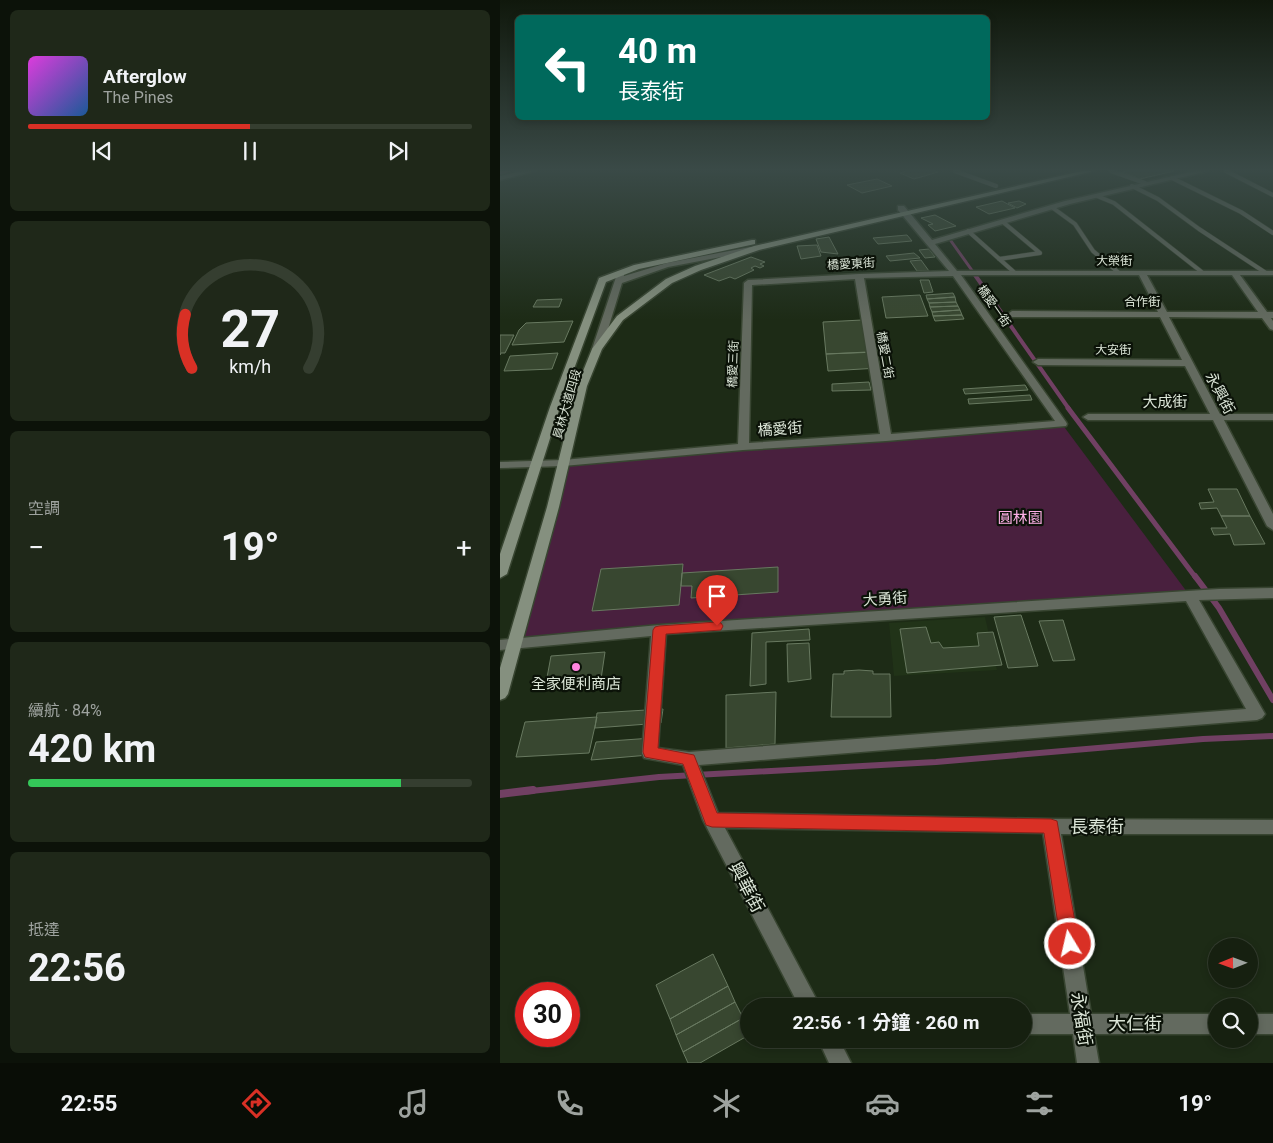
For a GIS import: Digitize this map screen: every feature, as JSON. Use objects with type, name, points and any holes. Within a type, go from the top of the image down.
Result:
[{"type":"main road","name":"員林大道四段","points":[[500,574],[538,464],[555,407],[602,280],[622,271],[855,221]]},
{"type":"main road","name":"員林大道四段","points":[[500,694],[507,644],[564,463],[582,386],[597,349],[620,318],[669,281],[698,268],[757,248],[863,221]]},
{"type":"street","name":"橋愛一街","points":[[913,221],[959,273],[1062,424]]},
{"type":"street","points":[[932,243],[1008,221]]},
{"type":"street","points":[[619,281],[659,268],[757,248]]},
{"type":"street","points":[[597,349],[622,271]]},
{"type":"street","name":"大榮街","points":[[959,273],[1270,273]]},
{"type":"street","name":"橋愛東街","points":[[748,283],[859,276],[959,273]]},
{"type":"street","name":"永興街","points":[[1142,273],[1273,526]]},
{"type":"street","points":[[1234,273],[1269,315],[1273,327]]},
{"type":"street","name":"橋愛二街","points":[[859,276],[886,438]]},
{"type":"street","name":"橋愛三街","points":[[742,447],[748,283]]},
{"type":"street","name":"合作街","points":[[1012,314],[1269,315]]},
{"type":"street","name":"大安街","points":[[1038,362],[1188,363]]},
{"type":"street","name":"大成街","points":[[1088,417],[1273,417]]},
{"type":"street","name":"橋愛街","points":[[500,465],[564,463],[742,447],[1062,424]]},
{"type":"street","name":"大勇街","points":[[507,644],[659,630],[1194,595],[1273,593]]},
{"type":"street","points":[[659,630],[650,752],[690,762],[1257,714],[1194,595]]},
{"type":"street","name":"興華街","points":[[690,762],[712,820],[806,998]]},
{"type":"street","name":"長泰街","points":[[712,820],[1051,826],[1273,827]]},
{"type":"street","name":"永福街","points":[[1051,826],[1088,1063]]},
{"type":"street","name":"大仁街","points":[[1032,1024],[1208,1024]]},
{"type":"street","points":[[1258,1024],[1273,1024]]},
{"type":"street","points":[[832,1048],[840,1063]]},
{"type":"lane","points":[[1070,221],[1075,224],[1093,251],[1119,274]]},
{"type":"lane","points":[[1136,221],[1203,273]]},
{"type":"lane","points":[[1188,221],[1270,273]]},
{"type":"lane","points":[[1254,221],[1273,233]]},
{"type":"lane","points":[[999,260],[1040,253],[1003,222]]},
{"type":"lane","points":[[968,231],[1015,273]]},
{"type":"shaded area","points":[[985,617],[997,670],[894,676],[889,623]]},
{"type":"green space","name":"圓林園","points":[[1062,424],[1190,596],[514,644],[563,463]]},
{"type":"building","points":[[926,221],[946,221],[956,226],[935,231],[928,225],[933,224]]},
{"type":"building","points":[[907,235],[912,241],[878,244],[873,238]]},
{"type":"building","points":[[829,237],[838,254],[821,252],[816,239]]},
{"type":"building","points":[[817,245],[821,256],[801,259],[797,246]]},
{"type":"building","points":[[929,249],[935,257],[925,258],[919,250]]},
{"type":"building","points":[[914,253],[920,258],[890,261],[886,256]]},
{"type":"building","points":[[751,257],[765,262],[760,264],[764,266],[760,268],[755,266],[751,268],[754,270],[735,279],[730,277],[719,281],[704,275]]},
{"type":"building","points":[[921,260],[929,271],[917,271],[910,261]]},
{"type":"building","points":[[920,280],[929,280],[933,292],[924,293]]},
{"type":"building","points":[[953,293],[955,297],[927,299],[926,295]]},
{"type":"building","points":[[920,295],[928,316],[886,318],[882,297]]},
{"type":"building","points":[[955,297],[956,302],[929,303],[927,299]]},
{"type":"building","points":[[562,299],[559,307],[533,307],[537,300]]},
{"type":"building","points":[[956,302],[958,306],[930,307],[929,303]]},
{"type":"building","points":[[958,306],[960,310],[932,312],[930,307]]},
{"type":"building","points":[[960,310],[962,315],[933,316],[932,312]]},
{"type":"building","points":[[962,315],[964,319],[935,321],[933,316]]},
{"type":"building","points":[[862,320],[868,352],[826,354],[823,322]]},
{"type":"building","points":[[573,321],[564,342],[512,345],[519,330],[526,323]]},
{"type":"building","points":[[500,335],[514,335],[505,353],[500,355]]},
{"type":"building","points":[[877,352],[879,368],[828,371],[826,354]]},
{"type":"building","points":[[558,353],[552,369],[504,371],[510,356]]},
{"type":"building","points":[[869,382],[871,390],[832,391],[832,384]]},
{"type":"building","points":[[1025,385],[1028,390],[965,394],[963,389]]},
{"type":"building","points":[[1030,395],[1032,400],[969,404],[968,399]]},
{"type":"building","points":[[1208,489],[1237,489],[1250,516],[1221,516],[1217,508],[1201,509],[1199,503],[1214,502]]},
{"type":"building","points":[[1221,516],[1250,516],[1265,544],[1234,545],[1230,534],[1214,535],[1211,528],[1227,528]]},
{"type":"building","points":[[683,564],[679,605],[592,611],[601,569]]},
{"type":"building","points":[[778,567],[778,592],[691,598],[692,586],[681,586],[682,573]]},
{"type":"building","points":[[1021,615],[1038,666],[1008,668],[994,617]]},
{"type":"building","points":[[1063,620],[1075,660],[1053,661],[1039,621]]},
{"type":"building","points":[[926,627],[931,643],[939,642],[943,648],[979,646],[977,633],[993,632],[1002,665],[907,673],[900,629]]},
{"type":"building","points":[[809,629],[810,640],[766,642],[766,684],[750,686],[752,633]]},
{"type":"building","points":[[809,643],[811,679],[788,682],[787,644]]},
{"type":"building","name":"全家便利商店","points":[[605,652],[601,679],[546,683],[551,656]]},
{"type":"building","points":[[844,671],[873,671],[873,674],[890,674],[891,717],[831,717],[833,674],[844,674]]},
{"type":"building","points":[[776,692],[775,744],[726,748],[726,695]]},
{"type":"building","points":[[663,709],[661,723],[595,728],[597,713]]},
{"type":"building","points":[[597,717],[589,753],[516,757],[525,722]]},
{"type":"building","points":[[652,738],[649,755],[591,760],[596,742]]},
{"type":"building","points":[[713,954],[728,986],[670,1019],[656,985]]},
{"type":"building","points":[[728,986],[735,1002],[676,1035],[670,1019]]},
{"type":"building","points":[[735,1002],[740,1012],[740,1020],[683,1052],[676,1035]]},
{"type":"building","points":[[740,1020],[740,1040],[700,1063],[688,1063],[683,1052]]},
{"type":"waterway","points":[[951,241],[976,276]]},
{"type":"waterway","points":[[975,275],[1069,409]]},
{"type":"waterway","points":[[1068,408],[1196,578]]},
{"type":"waterway","points":[[1195,576],[1219,608],[1273,700]]},
{"type":"waterway","points":[[522,792],[659,777],[936,762],[1203,739],[1273,736]]},
{"type":"waterway","points":[[500,794],[533,790]]},
{"type":"place","name":"全家便利商店","points":[[576,667]]},
{"type":"route","points":[[717,626],[659,630],[650,752],[689,759],[712,820],[1051,826],[1070,944]]}]
